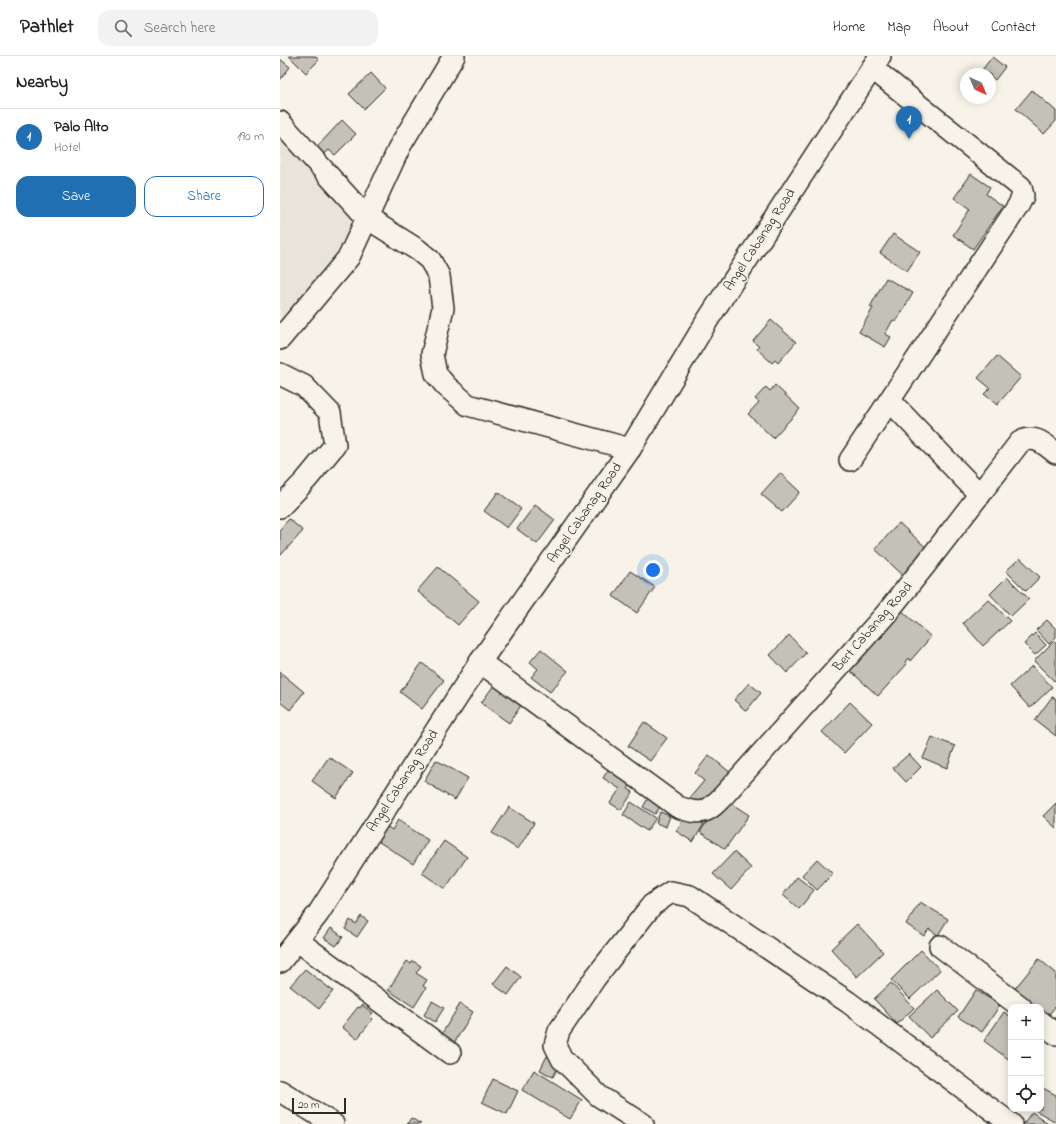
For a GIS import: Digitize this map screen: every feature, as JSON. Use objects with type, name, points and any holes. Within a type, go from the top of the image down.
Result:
[{"type":"street","points":[[280,339],[349,257],[400,146],[454,56]]},
{"type":"street","points":[[850,460],[890,402],[1018,206],[1023,196],[1021,187],[876,62]]},
{"type":"street","name":"Angel Cabanag Road","points":[[280,962],[318,914],[480,662],[630,449],[707,321],[876,62]]},
{"type":"street","points":[[280,122],[367,218],[430,260],[438,276],[443,308],[432,354],[436,374],[446,386],[468,405],[630,449]]},
{"type":"street","points":[[280,374],[304,386],[330,413],[335,445],[306,480],[280,507]]},
{"type":"street","points":[[890,402],[980,495]]},
{"type":"street","name":"Bert Cabanag Road","points":[[480,662],[678,807],[691,812],[703,812],[713,807],[885,615],[1020,442],[1029,438],[1038,439],[1056,453]]},
{"type":"street","points":[[644,1124],[599,1096],[562,1059],[555,1045],[559,1031],[595,978],[652,905],[671,892],[690,896],[848,1002],[1011,1124]]},
{"type":"street","points":[[298,941],[450,1053]]},
{"type":"street","points":[[940,946],[1017,1004]]},
{"type":"street","points":[[1044,1024],[1056,1034]]},
{"type":"street","points":[[280,1091],[333,1124]]},
{"type":"shaded area","points":[[280,122],[367,218],[280,319]]},
{"type":"building","points":[[289,56],[315,56],[319,60],[306,73]]},
{"type":"building","points":[[992,57],[1005,67],[996,79],[996,68],[984,68]]},
{"type":"building","points":[[280,59],[290,67],[280,80]]},
{"type":"building","points":[[371,73],[385,88],[364,109],[349,94]]},
{"type":"building","points":[[1032,90],[1056,111],[1056,121],[1044,134],[1016,109]]},
{"type":"building","points":[[342,120],[356,134],[335,155],[329,150],[324,155],[316,148]]},
{"type":"building","points":[[971,174],[990,187],[986,194],[1003,206],[973,249],[953,235],[970,209],[954,198]]},
{"type":"building","points":[[893,234],[920,252],[907,271],[880,253]]},
{"type":"building","points":[[886,278],[913,293],[896,322],[893,320],[885,334],[891,337],[885,347],[859,332],[873,308],[870,307]]},
{"type":"building","points":[[771,320],[796,342],[778,363],[775,360],[772,363],[757,349],[759,347],[753,341]]},
{"type":"building","points":[[997,356],[1021,377],[997,405],[984,394],[990,388],[978,378]]},
{"type":"building","points":[[775,385],[800,409],[773,438],[748,414],[759,402],[755,399],[766,387],[770,391]]},
{"type":"building","points":[[780,473],[800,492],[782,512],[761,494]]},
{"type":"building","points":[[498,492],[521,509],[507,528],[484,511]]},
{"type":"building","points":[[535,505],[555,520],[537,544],[517,529]]},
{"type":"building","points":[[289,519],[303,531],[280,556],[280,529]]},
{"type":"building","points":[[899,523],[930,551],[906,578],[875,549]]},
{"type":"building","points":[[1020,558],[1040,577],[1026,591],[1006,571]]},
{"type":"building","points":[[438,567],[479,601],[458,625],[417,591]]},
{"type":"building","points":[[630,571],[655,587],[637,613],[613,596]]},
{"type":"building","points":[[1007,577],[1029,599],[1011,616],[990,594]]},
{"type":"building","points":[[988,599],[1010,621],[983,646],[963,623]]},
{"type":"building","points":[[899,608],[931,637],[910,661],[908,658],[905,662],[907,664],[878,696],[845,666],[874,634],[880,639],[883,636],[878,631]]},
{"type":"building","points":[[1047,620],[1056,629],[1056,637],[1049,644],[1036,630]]},
{"type":"building","points":[[1035,633],[1046,645],[1035,655],[1024,644]]},
{"type":"building","points":[[789,635],[806,653],[787,673],[770,655]]},
{"type":"building","points":[[1054,641],[1056,643],[1056,679],[1054,681],[1034,661]]},
{"type":"building","points":[[541,649],[568,671],[550,692],[531,677],[538,669],[530,662]]},
{"type":"building","points":[[422,663],[444,680],[422,709],[400,692]]},
{"type":"building","points":[[1032,666],[1052,687],[1030,708],[1010,686]]},
{"type":"building","points":[[280,672],[304,692],[290,710],[280,702]]},
{"type":"building","points":[[749,683],[761,693],[746,711],[734,700]]},
{"type":"building","points":[[494,685],[522,704],[509,723],[481,703]]},
{"type":"building","points":[[1052,697],[1056,699],[1056,736],[1035,720]]},
{"type":"building","points":[[850,702],[872,723],[844,753],[822,732]]},
{"type":"building","points":[[644,722],[667,738],[650,761],[628,746]]},
{"type":"building","points":[[932,737],[955,746],[947,768],[923,758]]},
{"type":"building","points":[[909,754],[921,767],[906,782],[893,768]]},
{"type":"building","points":[[709,755],[732,774],[701,810],[688,800],[704,781],[695,773]]},
{"type":"building","points":[[329,757],[353,773],[336,798],[312,781]]},
{"type":"building","points":[[436,760],[468,778],[455,800],[424,781]]},
{"type":"building","points":[[612,764],[631,785],[628,789],[633,792],[621,810],[610,803],[620,789],[603,778]]},
{"type":"building","points":[[650,795],[663,803],[655,814],[643,807]]},
{"type":"building","points":[[723,798],[749,815],[725,849],[700,832]]},
{"type":"building","points":[[631,802],[656,818],[647,831],[623,815]]},
{"type":"building","points":[[1056,803],[1056,828],[1043,816]]},
{"type":"building","points":[[509,807],[534,823],[518,849],[492,833]]},
{"type":"building","points":[[660,812],[670,816],[666,827],[656,823]]},
{"type":"building","points":[[687,813],[704,824],[693,842],[676,831]]},
{"type":"building","points":[[398,820],[428,840],[413,864],[376,840],[385,825],[392,830]]},
{"type":"building","points":[[444,841],[467,857],[445,889],[422,873]]},
{"type":"building","points":[[734,852],[751,868],[731,890],[713,874]]},
{"type":"building","points":[[817,859],[833,874],[817,890],[802,875]]},
{"type":"building","points":[[797,877],[814,890],[799,909],[783,895]]},
{"type":"building","points":[[920,902],[948,919],[938,935],[929,929],[924,936],[906,924]]},
{"type":"building","points":[[361,916],[368,921],[357,937],[345,929],[350,920],[356,924]]},
{"type":"building","points":[[857,924],[883,952],[857,977],[831,949]]},
{"type":"building","points":[[331,928],[343,937],[336,946],[324,938]]},
{"type":"building","points":[[921,950],[940,970],[910,999],[891,980]]},
{"type":"building","points":[[1039,959],[1056,973],[1056,1006],[1045,1019],[1044,1004],[1026,1004],[1012,992]]},
{"type":"building","points":[[407,961],[411,964],[413,961],[421,966],[416,973],[427,980],[423,986],[426,988],[414,1007],[388,990]]},
{"type":"building","points":[[507,966],[521,977],[508,995],[493,984]]},
{"type":"building","points":[[305,969],[333,991],[319,1009],[290,986]]},
{"type":"building","points":[[891,983],[914,1008],[897,1024],[874,999]]},
{"type":"building","points":[[937,990],[958,1011],[930,1038],[909,1016]]},
{"type":"building","points":[[976,990],[1000,1005],[982,1032],[958,1017]]},
{"type":"building","points":[[432,1001],[444,1008],[435,1022],[424,1015]]},
{"type":"building","points":[[460,1004],[473,1012],[454,1043],[441,1035]]},
{"type":"building","points":[[362,1005],[373,1013],[370,1016],[373,1019],[357,1039],[342,1027],[358,1007],[360,1008]]},
{"type":"building","points":[[1004,1012],[1008,1015],[1008,1059],[984,1041]]},
{"type":"building","points":[[547,1056],[560,1063],[553,1077],[540,1070]]},
{"type":"building","points":[[534,1070],[582,1100],[570,1119],[522,1090]]},
{"type":"building","points":[[493,1079],[518,1091],[507,1114],[482,1102]]},
{"type":"building","points":[[1044,1089],[1056,1095],[1056,1122],[1038,1112],[1044,1112]]},
{"type":"building","points":[[1032,1112],[1049,1124],[1023,1124]]},
{"type":"building","points":[[411,1118],[421,1124],[407,1124]]},
{"type":"place","name":"Palo Alto","points":[[909,139]]}]
